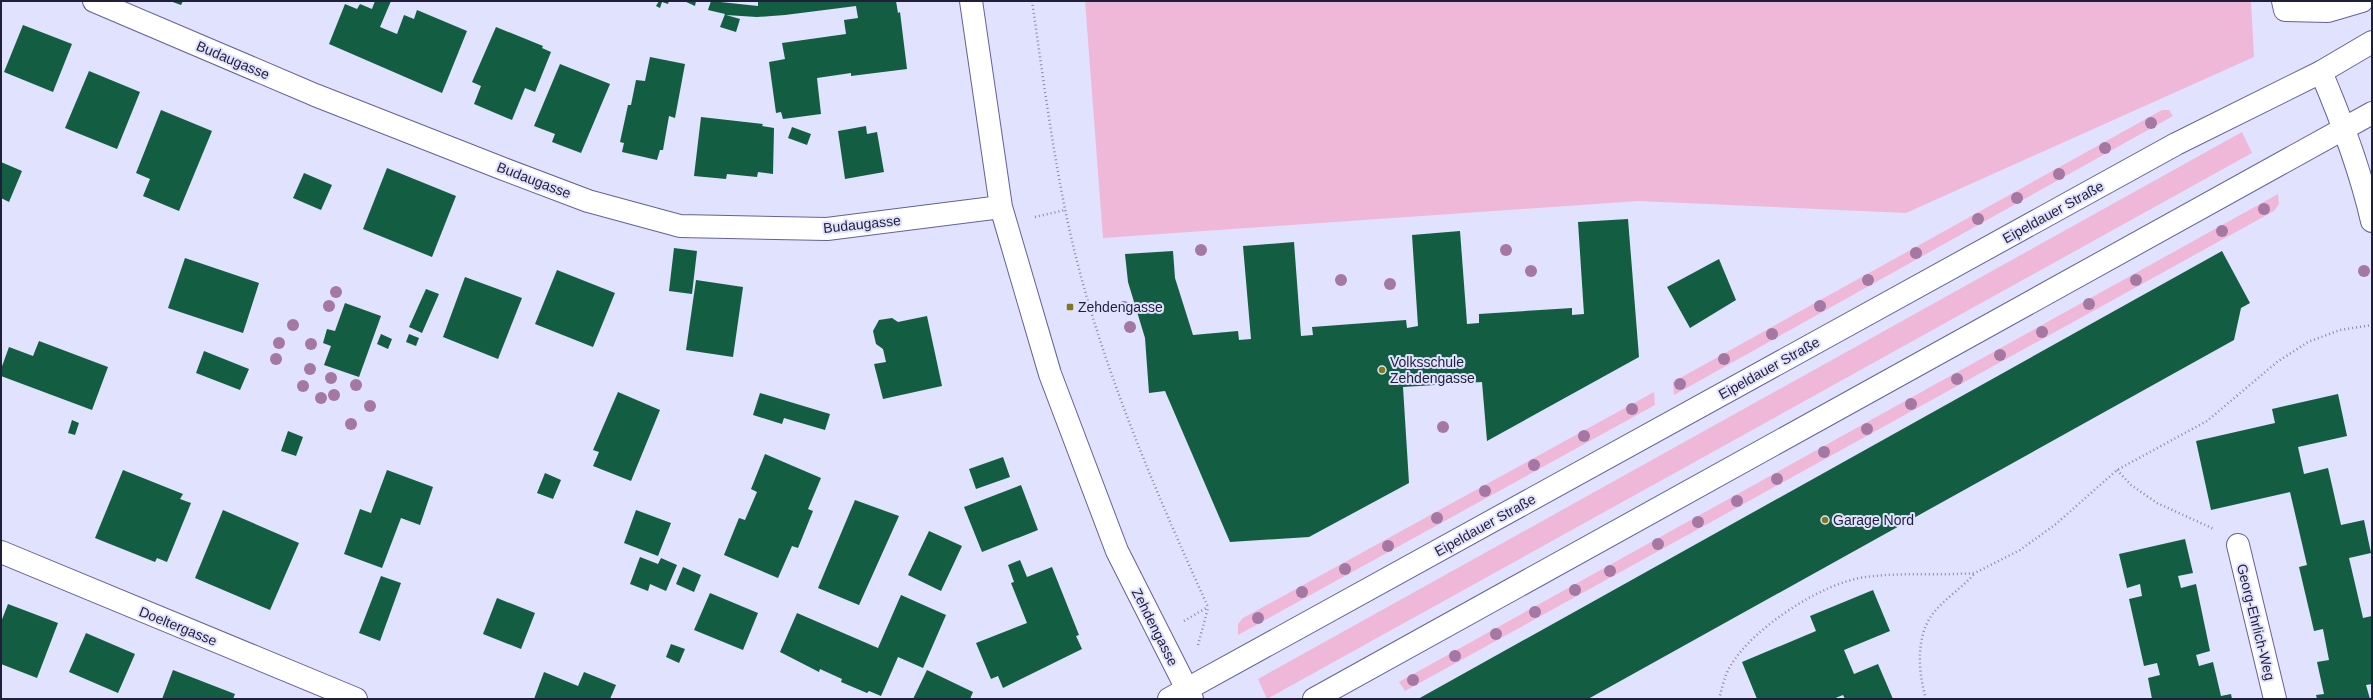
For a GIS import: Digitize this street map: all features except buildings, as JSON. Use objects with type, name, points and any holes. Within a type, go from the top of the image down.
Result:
[{"type":"main road","name":"Budaugasse","points":[[94,1],[315,94],[501,168],[588,201],[680,226],[827,229],[1001,208]]},
{"type":"main road","name":"Zehdengasse","points":[[971,1],[1001,208],[1050,374],[1117,552],[1182,696]]},
{"type":"main road","points":[[2283,1],[2286,10],[2328,10],[2362,1]]},
{"type":"main road","name":"Eipeldauer Straße","points":[[1182,696],[2169,148],[2321,72],[2372,42]]},
{"type":"main road","points":[[2321,72],[2346,129],[2360,173],[2372,221]]},
{"type":"main road","points":[[1314,699],[2346,129],[2372,113]]},
{"type":"main road","name":"Georg-Ehrlich-Weg","points":[[2238,544],[2275,699]]},
{"type":"main road","name":"Doeltergasse","points":[[1,552],[356,699]]},
{"type":"path","points":[[1032,1],[1065,210],[1089,304],[1120,395],[1161,503],[1208,607]]},
{"type":"path","points":[[1926,699],[1922,685],[1920,659],[1925,628],[1935,612],[1961,589],[1975,573],[2020,550],[2056,524],[2117,470],[2207,421],[2278,362],[2308,342],[2340,330],[2372,325]]},
{"type":"path","points":[[2117,470],[2131,485],[2157,503],[2190,520],[2212,528],[2238,544]]},
{"type":"path","points":[[1719,699],[1730,665],[1752,638],[1803,601],[1839,583],[1864,577],[1896,574],[1975,573]]},
{"type":"shaded area","points":[[1085,1],[2251,1],[2254,57],[1906,213],[1638,201],[1103,238]]},
{"type":"shaded area","points":[[2162,110],[2169,110],[2173,116],[1674,395],[1673,382]]},
{"type":"shaded area","points":[[2242,132],[2252,153],[1267,699],[1258,679]]},
{"type":"shaded area","points":[[2278,194],[2279,204],[2274,211],[1405,691],[1399,682]]},
{"type":"shaded area","points":[[1654,392],[1655,405],[1238,635],[1238,624],[1243,618]]},
{"type":"place","name":"Zehdengasse","points":[[1070,307]]},
{"type":"place","name":"Volksschule Zehdengasse","points":[[1382,370]]},
{"type":"place","name":"Garage Nord","points":[[1825,520]]}]
